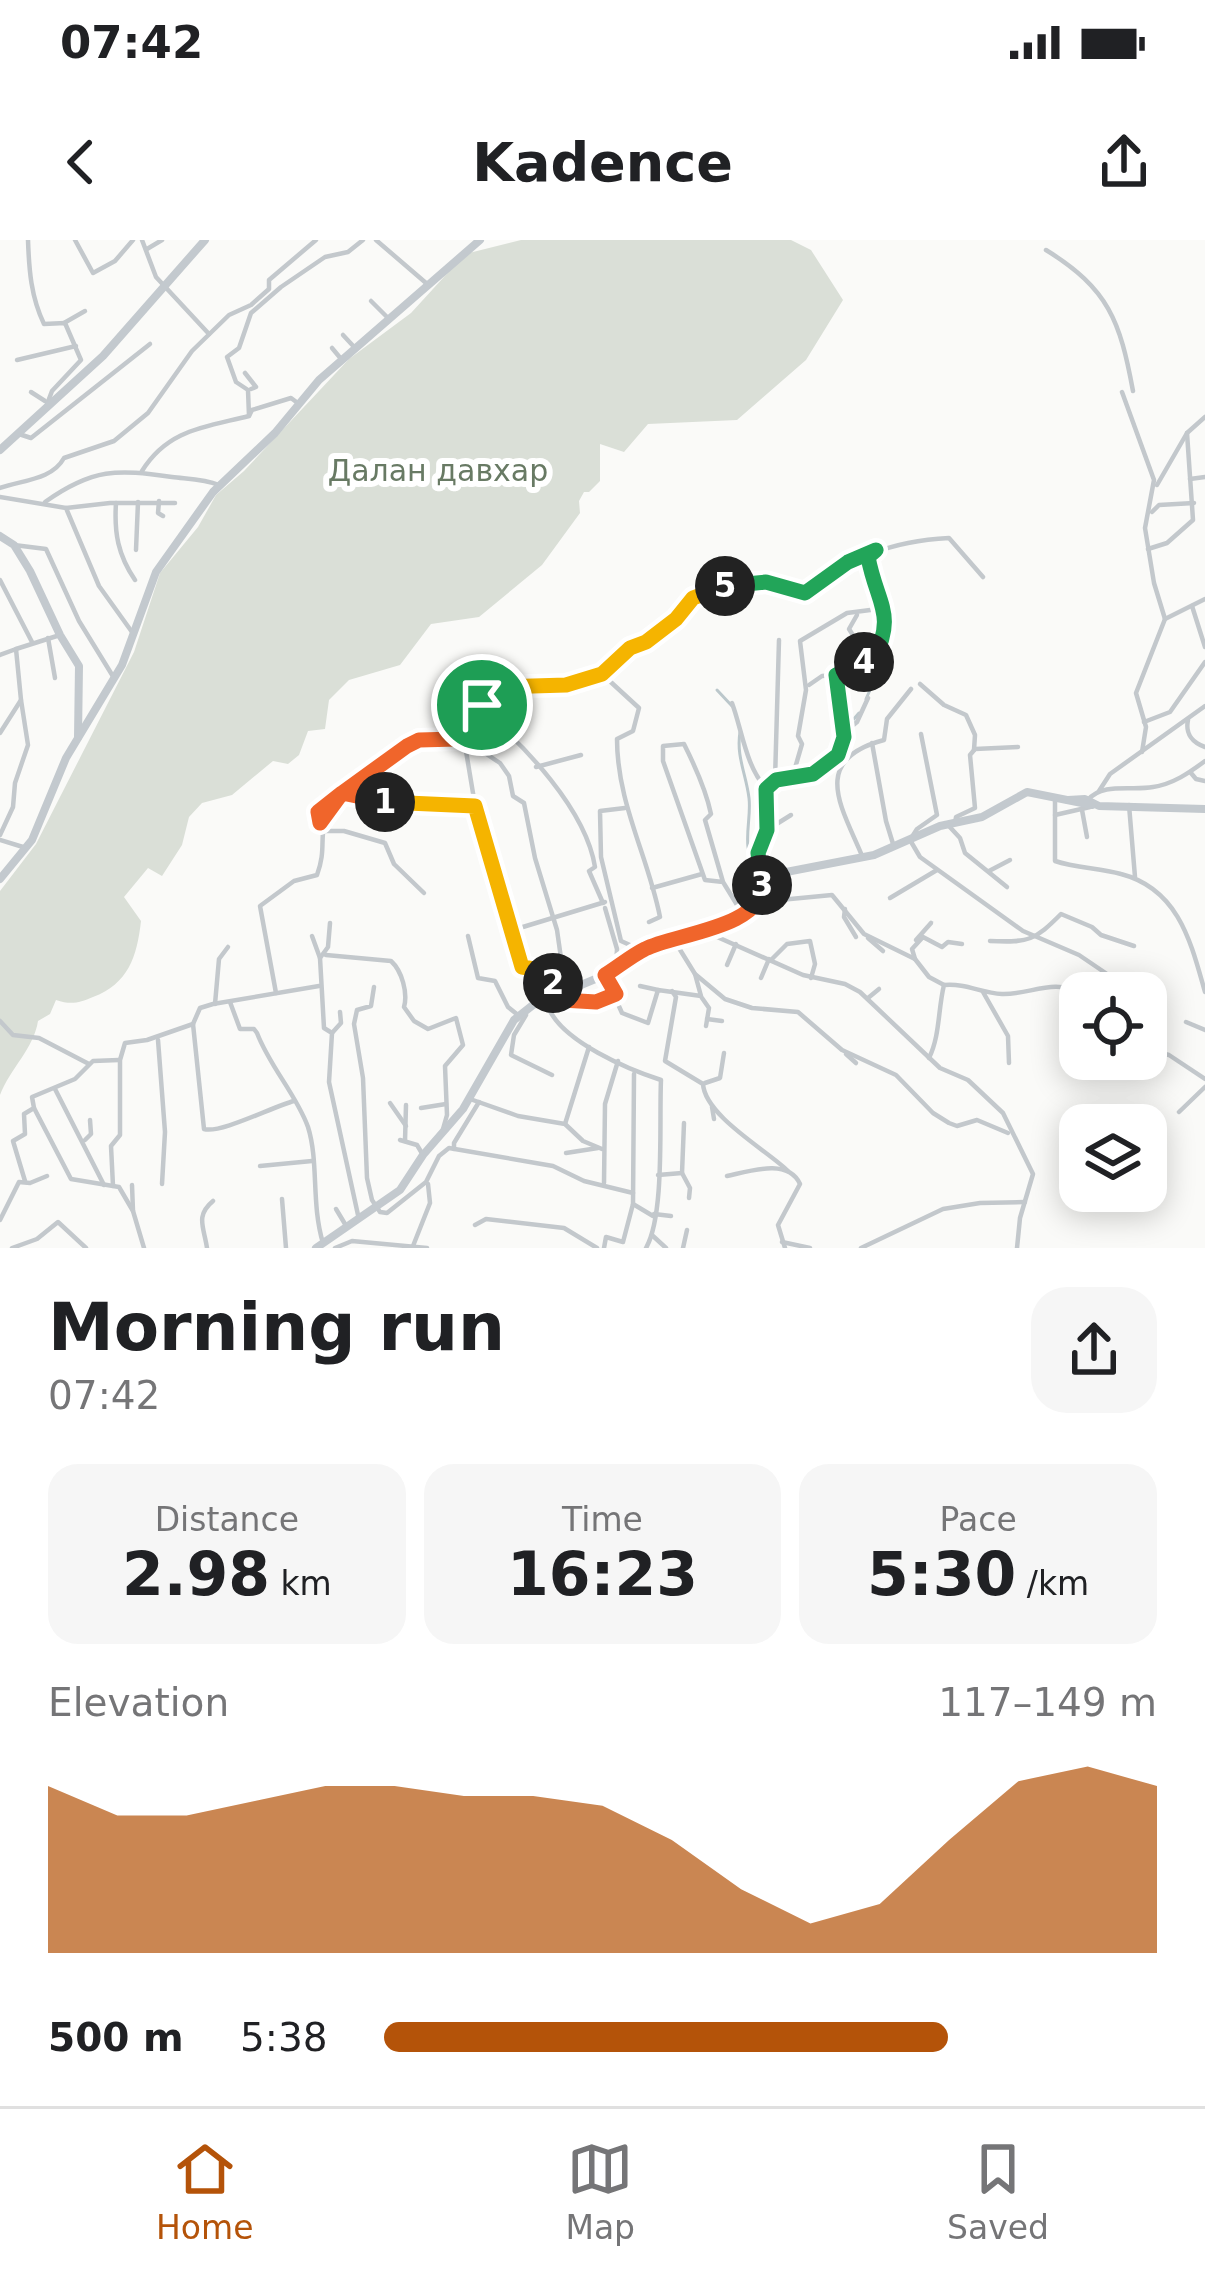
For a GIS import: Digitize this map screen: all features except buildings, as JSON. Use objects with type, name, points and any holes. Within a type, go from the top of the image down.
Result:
[{"type":"main road","points":[[2,444],[19,434],[103,356],[205,240]]},
{"type":"main road","points":[[0,879],[27,847],[79,737],[136,635],[158,568],[219,485],[343,360],[480,240]]},
{"type":"main road","points":[[0,536],[14,545],[80,670],[79,737]]},
{"type":"main road","points":[[320,1245],[400,1190],[423,1155],[474,1101],[518,1015],[605,975],[641,950],[706,932],[742,913],[757,902],[769,881],[788,870],[863,858],[982,817],[1027,792],[1090,803],[1205,809]]},
{"type":"street","points":[[28,240],[34,303],[44,324],[65,323],[81,360],[46,405],[31,392]]},
{"type":"street","points":[[75,240],[93,273],[115,261],[133,240]]},
{"type":"street","points":[[142,240],[156,277],[209,334]]},
{"type":"street","points":[[147,249],[162,240]]},
{"type":"street","points":[[0,488],[39,478],[60,467],[64,458],[114,441],[148,413],[179,366],[209,334],[269,289],[269,280],[316,240],[326,257]]},
{"type":"street","points":[[248,390],[236,382],[227,357],[238,348],[251,313],[326,257],[348,252],[363,240]]},
{"type":"street","points":[[381,241],[430,286]]},
{"type":"street","points":[[1046,250],[1067,263],[1113,311],[1133,391]]},
{"type":"street","points":[[371,301],[391,321]]},
{"type":"street","points":[[59,326],[85,310]]},
{"type":"street","points":[[344,335],[356,349]]},
{"type":"street","points":[[19,434],[31,438],[150,344]]},
{"type":"street","points":[[17,360],[77,346]]},
{"type":"street","points":[[332,348],[343,360]]},
{"type":"street","points":[[245,373],[256,387],[248,390]]},
{"type":"street","points":[[248,390],[249,416]]},
{"type":"street","points":[[1122,392],[1154,480],[1145,528],[1165,619],[1136,693],[1144,722],[1142,752]]},
{"type":"street","points":[[249,416],[252,410],[291,398],[299,404]]},
{"type":"street","points":[[57,399],[68,410]]},
{"type":"street","points":[[142,471],[163,445],[206,423],[249,416]]},
{"type":"street","points":[[1153,493],[1187,433],[1205,417]]},
{"type":"street","points":[[229,431],[232,420]]},
{"type":"street","points":[[1148,549],[1167,543],[1192,520],[1187,433]]},
{"type":"street","points":[[45,502],[98,473],[142,471],[219,485]]},
{"type":"street","points":[[1190,479],[1205,477]]},
{"type":"street","points":[[0,497],[66,508],[175,503]]},
{"type":"street","points":[[159,501],[158,513],[163,516]]},
{"type":"street","points":[[136,550],[138,502]]},
{"type":"street","points":[[116,503],[116,539],[135,580]]},
{"type":"street","points":[[1148,516],[1160,506],[1192,504]]},
{"type":"street","points":[[66,508],[99,586],[136,635]]},
{"type":"street","points":[[276,993],[260,906],[302,877],[317,875],[324,856],[320,827],[335,800],[407,746],[419,740],[450,741],[495,687],[566,685],[602,674],[630,648],[676,619],[693,598],[711,589],[754,581],[805,593],[848,562],[876,550],[949,538],[982,577]]},
{"type":"street","points":[[14,545],[46,549],[79,621],[114,678]]},
{"type":"street","points":[[788,778],[802,744],[798,736],[806,690],[801,639],[847,613],[878,609],[868,557],[876,550]]},
{"type":"street","points":[[0,580],[32,642]]},
{"type":"street","points":[[806,690],[812,681],[873,661],[885,638],[885,616],[875,588]]},
{"type":"street","points":[[1165,619],[1205,599]]},
{"type":"street","points":[[1192,606],[1205,647]]},
{"type":"street","points":[[857,664],[855,636],[849,629],[860,613]]},
{"type":"street","points":[[0,655],[60,635]]},
{"type":"street","points":[[48,638],[55,678]]},
{"type":"street","points":[[776,780],[779,640]]},
{"type":"street","points":[[16,649],[28,745],[0,838],[27,847]]},
{"type":"street","points":[[1144,722],[1170,712],[1205,662]]},
{"type":"street","points":[[602,674],[639,708],[633,731],[617,739],[625,808],[660,917],[649,922]]},
{"type":"street","points":[[836,675],[844,737]]},
{"type":"street","points":[[920,684],[944,705],[966,715],[976,737],[970,754],[975,808],[952,824],[965,853],[1006,887]]},
{"type":"street","points":[[863,858],[846,823],[835,776],[839,767],[872,743],[884,740],[887,719],[911,689]]},
{"type":"street","points":[[766,789],[776,780],[813,774],[833,761],[868,698]]},
{"type":"street","points":[[0,733],[21,700]]},
{"type":"street","points":[[732,703],[748,755],[766,789],[767,830],[758,853],[764,890]]},
{"type":"street","points":[[1054,815],[1082,811],[1110,774],[1205,706]]},
{"type":"street","points":[[479,708],[507,730],[561,794],[592,848],[595,867],[590,875],[621,940],[641,950]]},
{"type":"street","points":[[1188,721],[1187,731],[1205,747]]},
{"type":"street","points":[[462,732],[475,806],[522,967],[534,969],[563,993],[596,1002],[616,994]]},
{"type":"street","points":[[921,734],[937,815],[910,840],[920,857],[1023,931],[1079,955],[1104,972]]},
{"type":"street","points":[[467,741],[500,763],[509,776],[513,796],[524,802],[554,920],[563,993],[549,1009],[555,1022],[589,1047],[661,1080],[653,1236],[646,1248]]},
{"type":"street","points":[[872,743],[894,847]]},
{"type":"street","points":[[723,882],[705,880],[702,874],[663,761],[663,746],[684,745],[694,766],[709,806],[705,820],[723,882],[742,913]]},
{"type":"street","points":[[974,750],[1018,748]]},
{"type":"street","points":[[536,766],[581,755]]},
{"type":"street","points":[[1099,791],[1154,788],[1191,773],[1205,761]]},
{"type":"street","points":[[1191,773],[1205,781]]},
{"type":"street","points":[[342,793],[393,804],[475,806]]},
{"type":"street","points":[[1055,797],[1055,861],[1135,878],[1164,899],[1184,920],[1205,992]]},
{"type":"street","points":[[1129,805],[1135,878]]},
{"type":"street","points":[[616,968],[598,817],[605,810],[625,808]]},
{"type":"street","points":[[1082,811],[1087,837]]},
{"type":"street","points":[[767,830],[791,815]]},
{"type":"street","points":[[320,827],[385,843],[394,864],[424,893]]},
{"type":"street","points":[[960,838],[969,840]]},
{"type":"street","points":[[989,871],[1010,860]]},
{"type":"street","points":[[788,870],[772,890],[780,900],[832,895],[860,936],[883,951]]},
{"type":"street","points":[[890,898],[938,870]]},
{"type":"street","points":[[652,888],[702,874]]},
{"type":"street","points":[[510,931],[606,904]]},
{"type":"street","points":[[990,941],[1038,937],[1061,914],[1134,946]]},
{"type":"street","points":[[330,922],[319,986],[324,1028],[332,1033]]},
{"type":"street","points":[[932,923],[912,949],[929,977],[944,985],[962,983],[995,994],[1059,987]]},
{"type":"street","points":[[706,932],[812,977],[845,984],[868,998],[929,1058],[983,1093],[1004,1113],[1012,1138]]},
{"type":"street","points":[[468,936],[478,978],[495,981],[508,1007],[518,1015]]},
{"type":"street","points":[[860,936],[915,959]]},
{"type":"street","points":[[312,937],[323,956]]},
{"type":"street","points":[[916,940],[923,937],[942,947],[962,944]]},
{"type":"street","points":[[674,940],[710,1008],[707,1023],[722,1021]]},
{"type":"street","points":[[761,978],[782,946],[810,941],[815,964],[812,977]]},
{"type":"street","points":[[727,964],[736,944]]},
{"type":"street","points":[[215,1004],[219,958],[228,947]]},
{"type":"street","points":[[323,956],[391,961],[398,967],[404,1007],[414,1022],[428,1029],[457,1018],[463,1045],[445,1066],[442,1135]]},
{"type":"street","points":[[815,964],[825,962]]},
{"type":"street","points":[[695,974],[748,1012]]},
{"type":"street","points":[[605,975],[622,1013],[650,1023],[658,990]]},
{"type":"street","points":[[929,1058],[937,1037],[936,1012],[944,985]]},
{"type":"street","points":[[294,1101],[251,1114],[219,1131],[204,1129],[193,1024],[200,1008],[319,986]]},
{"type":"street","points":[[640,986],[701,996]]},
{"type":"street","points":[[374,987],[371,1006],[357,1010],[354,1024],[363,1078],[368,1178],[376,1209],[387,1213],[426,1182],[445,1150],[454,1148],[554,1166],[584,1181],[633,1193]]},
{"type":"street","points":[[980,988],[1008,1036],[1010,1063]]},
{"type":"street","points":[[868,998],[879,989]]},
{"type":"street","points":[[671,991],[676,997],[665,1061],[703,1084],[714,1119]]},
{"type":"street","points":[[733,1001],[799,1012],[856,1063]]},
{"type":"street","points":[[230,1002],[240,1029],[254,1029],[309,1131],[320,1245]]},
{"type":"street","points":[[533,1005],[514,1035],[512,1055],[552,1075]]},
{"type":"street","points":[[766,1008],[775,1013]]},
{"type":"street","points":[[340,1012],[340,1023],[332,1033],[329,1082],[342,1126],[353,1208],[361,1220]]},
{"type":"street","points":[[808,1019],[814,1032]]},
{"type":"street","points":[[0,1022],[13,1035],[39,1038],[89,1064],[120,1060]]},
{"type":"street","points":[[1186,1022],[1205,1030]]},
{"type":"street","points":[[113,1186],[111,1146],[121,1136],[120,1060],[128,1041],[158,1037],[193,1024]]},
{"type":"street","points":[[158,1037],[165,1132],[162,1184]]},
{"type":"street","points":[[568,1127],[589,1047]]},
{"type":"street","points":[[842,1050],[896,1075],[949,1123],[957,1126],[977,1120],[1006,1131],[1033,1174],[1017,1248]]},
{"type":"street","points":[[703,1084],[720,1078],[724,1053]]},
{"type":"street","points":[[1167,1054],[1205,1083],[1179,1112]]},
{"type":"street","points":[[604,1184],[600,1149],[605,1104],[617,1061]]},
{"type":"street","points":[[89,1064],[75,1079],[32,1097],[34,1108],[70,1179],[119,1187],[134,1210]]},
{"type":"street","points":[[554,1222],[600,1248],[605,1238],[622,1242],[633,1204],[634,1071]]},
{"type":"street","points":[[54,1088],[104,1185]]},
{"type":"street","points":[[454,1148],[474,1101],[583,1130]]},
{"type":"street","points":[[390,1103],[406,1126]]},
{"type":"street","points":[[422,1108],[446,1104]]},
{"type":"street","points":[[406,1105],[403,1140],[417,1145],[423,1155]]},
{"type":"street","points":[[712,1107],[768,1159],[797,1176],[800,1184],[778,1225],[784,1245],[810,1248]]},
{"type":"street","points":[[25,1181],[13,1141],[25,1134],[24,1114],[34,1108]]},
{"type":"street","points":[[85,1146],[91,1135],[90,1120]]},
{"type":"street","points":[[684,1124],[682,1173],[689,1198]]},
{"type":"street","points":[[568,1127],[600,1149]]},
{"type":"street","points":[[566,1153],[600,1149]]},
{"type":"street","points":[[260,1166],[312,1161]]},
{"type":"street","points":[[727,1176],[761,1168],[788,1171]]},
{"type":"street","points":[[658,1175],[682,1173]]},
{"type":"street","points":[[0,1220],[17,1184],[47,1176]]},
{"type":"street","points":[[409,1247],[430,1203],[426,1182]]},
{"type":"street","points":[[132,1185],[144,1248]]},
{"type":"street","points":[[282,1199],[286,1248]]},
{"type":"street","points":[[207,1248],[200,1221],[202,1209],[213,1201]]},
{"type":"street","points":[[861,1248],[934,1212],[1025,1202]]},
{"type":"street","points":[[633,1204],[654,1215],[671,1216]]},
{"type":"street","points":[[336,1209],[348,1229]]},
{"type":"street","points":[[510,1215],[519,1223]]},
{"type":"street","points":[[476,1225],[486,1220],[562,1228]]},
{"type":"street","points":[[11,1248],[37,1239],[58,1222],[86,1248]]},
{"type":"street","points":[[683,1248],[687,1230]]},
{"type":"street","points":[[890,1234],[891,1248]]},
{"type":"street","points":[[653,1236],[666,1248]]},
{"type":"street","points":[[335,1248],[427,1248]]},
{"type":"green space","name":"Далан давхар","points":[[521,240],[791,240],[811,250],[843,300],[806,360],[737,420],[648,424],[624,452],[600,444],[600,481],[584,492],[580,513],[542,565],[479,617],[431,624],[400,665],[349,680],[329,700],[325,729],[308,731],[299,755],[288,764],[273,761],[232,795],[202,803],[189,817],[182,845],[162,876],[148,868],[124,897],[141,921],[137,946],[123,977],[83,1001],[56,1000],[50,1014],[38,1021],[0,1095],[0,891],[36,844],[134,652],[160,573],[198,527],[216,495],[349,359],[411,313],[465,254]]},
{"type":"waterway","points":[[866,699],[887,652]]},
{"type":"waterway","points":[[717,690],[732,706]]},
{"type":"waterway","points":[[846,728],[859,713]]},
{"type":"waterway","points":[[740,732],[748,789],[748,847],[756,876],[742,907]]},
{"type":"route","points":[[482,705],[457,739],[419,740],[407,746],[342,793],[320,823],[318,812],[342,793],[393,804],[475,806],[522,967],[534,969],[547,982],[565,986],[562,1000],[600,1001],[616,994],[605,975],[641,950],[710,930],[757,902],[764,890],[758,853],[767,830],[766,789],[776,780],[813,774],[838,755],[844,737],[836,675],[873,661],[885,638],[885,616],[868,557],[876,550],[848,562],[805,593],[754,581],[711,589],[693,598],[676,619],[630,648],[602,674],[566,685],[495,687],[482,705]]}]
